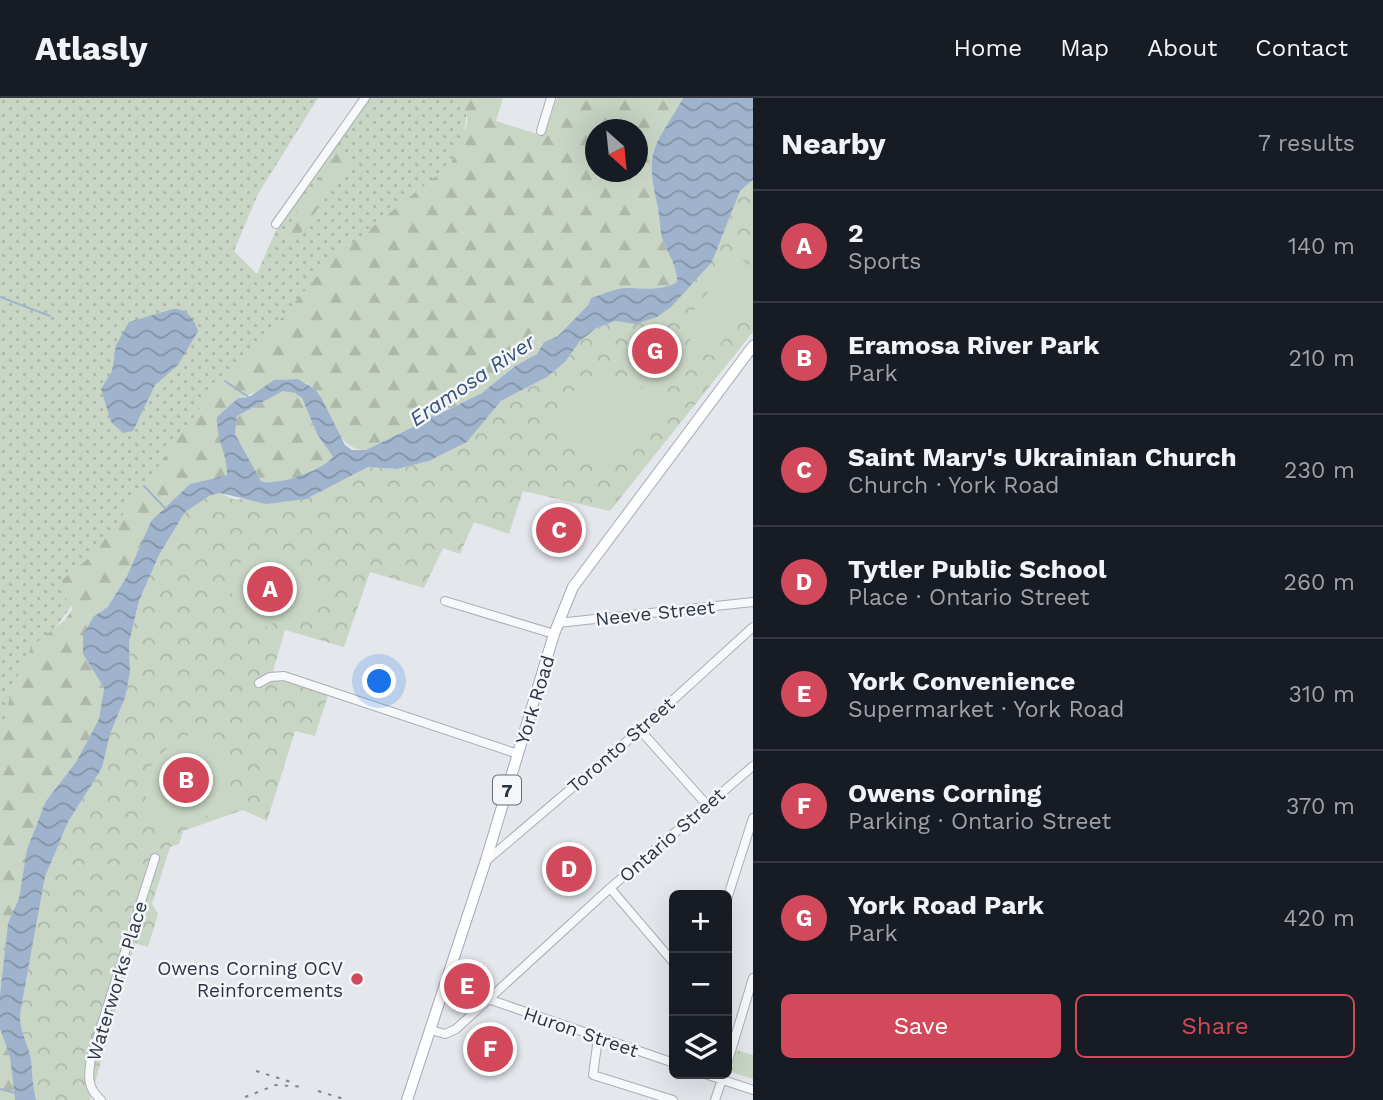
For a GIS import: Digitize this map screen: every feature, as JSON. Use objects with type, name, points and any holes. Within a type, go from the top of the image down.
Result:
[{"type":"main road","name":"York Road","points":[[407,1100],[486,860],[556,629],[573,587],[753,346]]},
{"type":"street","points":[[276,224],[365,98]]},
{"type":"street","points":[[541,131],[551,98]]},
{"type":"street","points":[[445,601],[556,629]]},
{"type":"street","name":"Neeve Street","points":[[556,629],[753,602]]},
{"type":"street","name":"Toronto Street","points":[[486,860],[640,730],[753,627]]},
{"type":"street","points":[[259,683],[270,677],[284,676],[518,754]]},
{"type":"street","points":[[640,730],[707,805]]},
{"type":"street","name":"Ontario Street","points":[[431,1030],[445,1034],[452,1032],[610,888],[753,766]]},
{"type":"street","points":[[730,890],[753,818]]},
{"type":"street","name":"Waterworks Place","points":[[101,1100],[90,1090],[88,1074],[91,1058],[155,858]]},
{"type":"street","points":[[610,888],[669,956]]},
{"type":"street","points":[[732,1047],[753,978]]},
{"type":"street","name":"Huron Street","points":[[488,999],[669,1061]]},
{"type":"street","points":[[598,1038],[593,1075],[642,1095],[673,1100]]},
{"type":"street","points":[[715,1100],[722,1079]]},
{"type":"street","points":[[728,1079],[753,1090]]},
{"type":"green space","points":[[0,98],[318,98],[258,194],[234,251],[257,274],[278,225],[364,98],[469,98],[457,179],[229,393],[30,662],[0,763]]},
{"type":"green space","points":[[451,98],[503,98],[496,121],[544,136],[557,98],[683,98],[659,137],[652,158],[653,185],[661,232],[677,282],[668,287],[648,290],[623,288],[589,304],[558,336],[544,342],[538,354],[515,366],[482,393],[366,450],[353,447],[344,440],[319,395],[298,380],[274,382],[237,398],[216,425],[228,464],[227,475],[190,484],[151,521],[127,576],[107,608],[94,616],[83,654],[104,688],[99,719],[76,762],[46,801],[27,849],[19,898],[8,923],[0,994],[0,740],[12,688],[32,646],[65,620],[73,608],[67,602],[62,580],[95,553],[197,413],[210,385],[244,362],[330,261],[451,164],[467,124],[467,112]]},
{"type":"green space","points":[[338,151],[353,158],[296,240],[279,240]]},
{"type":"green space","points":[[753,180],[753,332],[610,511],[523,491],[509,534],[474,522],[460,554],[443,548],[424,588],[370,572],[344,647],[285,630],[273,671],[331,686],[315,736],[295,731],[267,821],[243,810],[183,831],[179,844],[170,847],[152,904],[158,914],[148,947],[135,943],[90,1100],[36,1100],[20,1014],[45,877],[68,822],[102,768],[110,734],[125,698],[130,673],[129,643],[139,601],[159,555],[185,512],[211,495],[220,493],[233,499],[305,499],[368,467],[397,469],[429,461],[467,442],[501,401],[547,377],[565,362],[580,341],[595,329],[615,321],[712,262],[740,191]]},
{"type":"green space","points":[[736,255],[753,268],[753,302],[711,356],[678,331]]},
{"type":"green space","points":[[608,375],[640,386],[668,410],[612,469],[597,463],[551,417],[575,389]]},
{"type":"green space","points":[[283,391],[295,393],[302,398],[317,434],[333,457],[320,467],[299,476],[278,482],[261,481],[235,434],[237,416]]},
{"type":"green space","points":[[279,554],[304,575],[316,603],[255,632],[249,630],[222,573],[252,556]]},
{"type":"green space","points":[[209,725],[236,799],[232,806],[157,834],[145,794],[146,778],[152,765],[173,744]]},
{"type":"green space","points":[[0,1030],[10,1057],[15,1100],[0,1100]]},
{"type":"green space","points":[[736,1050],[753,1055],[753,1079],[732,1072]]},
{"type":"water","points":[[683,98],[753,98],[753,180],[740,191],[712,262],[671,307],[657,317],[636,324],[615,321],[595,329],[580,341],[565,362],[547,377],[501,401],[467,442],[429,461],[397,469],[368,467],[306,499],[266,504],[220,493],[211,495],[185,512],[159,555],[139,601],[129,643],[130,673],[125,698],[110,734],[102,768],[68,822],[45,877],[20,1014],[21,1028],[30,1054],[36,1100],[15,1100],[10,1057],[0,1029],[0,994],[8,923],[19,898],[27,849],[46,801],[76,762],[99,719],[104,688],[83,654],[83,635],[94,616],[107,608],[127,576],[151,521],[190,484],[227,475],[217,417],[238,398],[249,397],[274,380],[298,379],[315,389],[345,445],[352,450],[366,450],[482,393],[515,366],[537,354],[544,342],[558,336],[589,304],[591,298],[625,288],[658,288],[677,282],[674,266],[662,237],[653,185],[652,158],[659,138]],"holes":[[[283,391],[295,393],[302,398],[317,434],[333,457],[320,467],[299,476],[277,482],[261,481],[235,434],[237,416]]]},
{"type":"water","points":[[173,309],[182,310],[189,315],[198,331],[178,365],[155,385],[133,431],[123,433],[111,422],[101,389],[112,371],[116,345],[129,322]]},
{"type":"waterway","points":[[0,297],[50,316]]},
{"type":"waterway","points":[[225,381],[250,398]]},
{"type":"waterway","points":[[144,486],[165,508]]},
{"type":"waterway","points":[[0,1089],[15,1093]]},
{"type":"railway","points":[[256,1071],[291,1082]]},
{"type":"railway","points":[[245,1097],[276,1085],[304,1087]]},
{"type":"railway","points":[[318,1091],[347,1100]]},
{"type":"place","name":"York Road Park","points":[[655,351]]},
{"type":"place","name":"Saint Mary's Ukrainian Church","points":[[559,530]]},
{"type":"place","name":"2","points":[[270,589]]},
{"type":"place","name":"Eramosa River Park","points":[[186,780]]},
{"type":"place","name":"Tytler Public School","points":[[569,869]]},
{"type":"place","name":"Owens Corning OCV Reinforcements","points":[[357,979]]},
{"type":"place","name":"York Convenience","points":[[467,986]]},
{"type":"place","name":"Owens Corning","points":[[490,1049]]},
{"type":"water label","name":"Eramosa River","points":[[472,380]]}]
